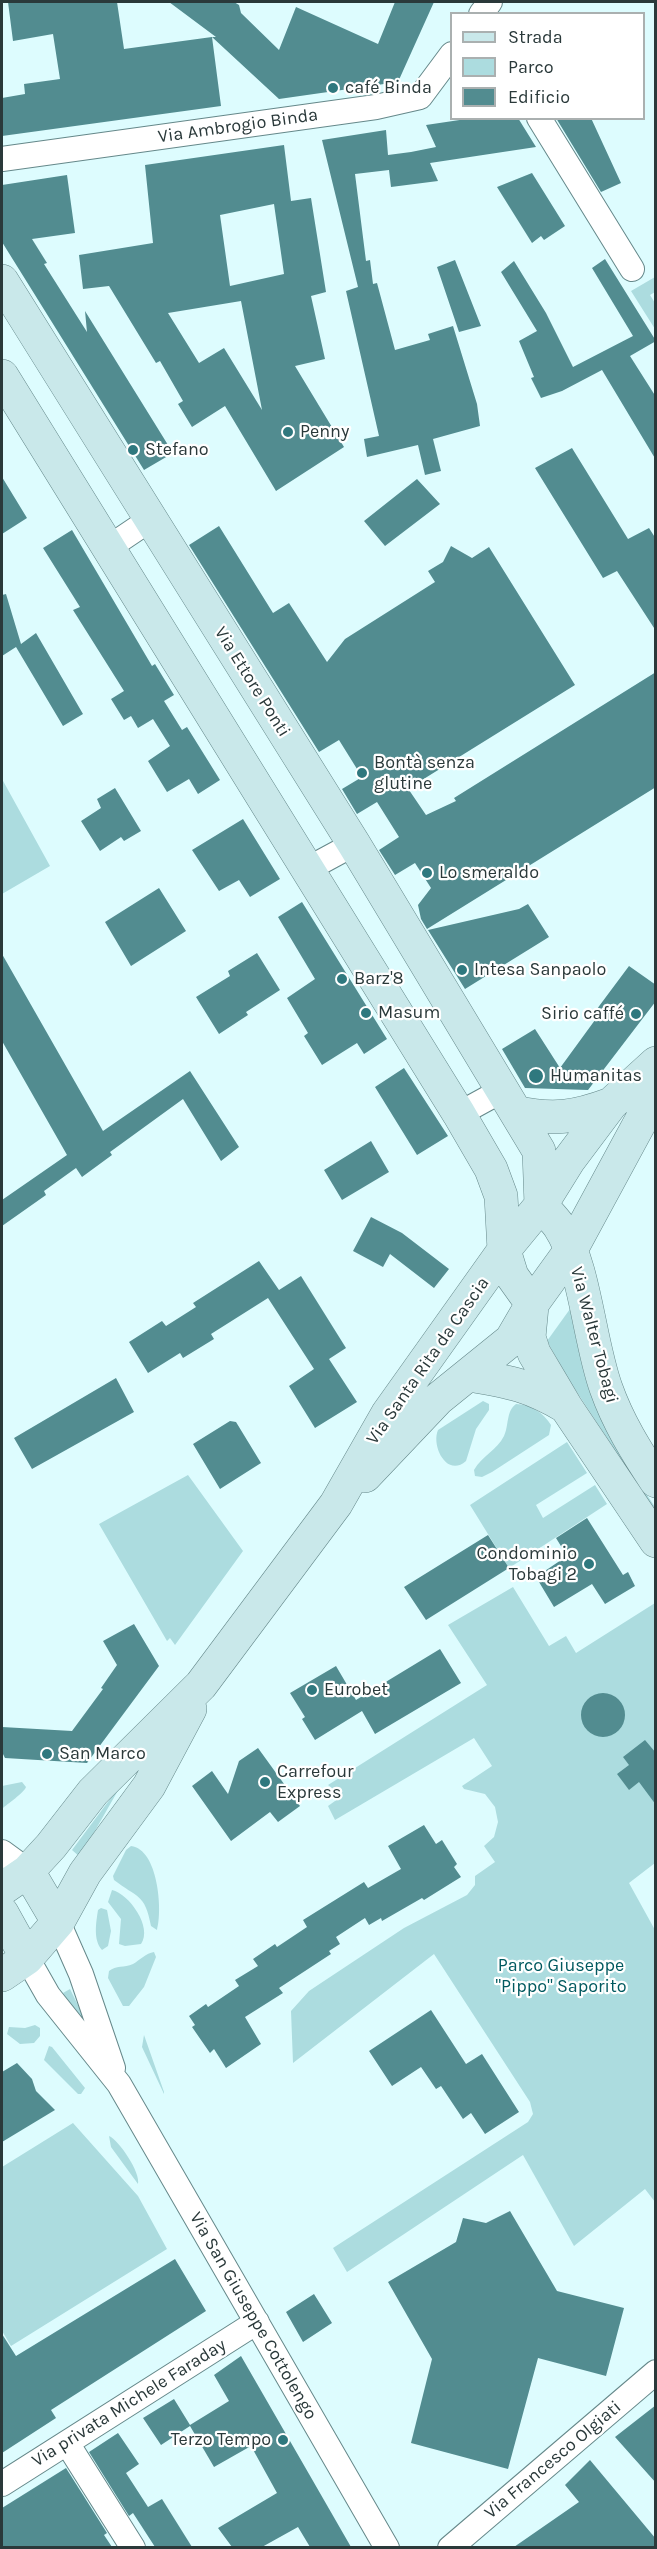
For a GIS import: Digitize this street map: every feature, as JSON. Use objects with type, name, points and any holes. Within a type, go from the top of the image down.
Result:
[{"type":"street","name":"Via Ambrogio Binda","points":[[2,159],[376,107],[420,97],[450,57]]},
{"type":"street","points":[[540,120],[632,269]]},
{"type":"street","name":"Via Ettore Ponti","points":[[2,281],[354,844],[539,1151],[541,1205]]},
{"type":"street","points":[[2,376],[211,711],[306,870],[459,1114],[490,1169],[501,1196],[504,1251],[512,1276],[532,1304],[529,1337],[532,1345],[566,1407],[656,1541]]},
{"type":"street","points":[[108,548],[151,519]]},
{"type":"street","points":[[306,870],[354,844]]},
{"type":"street","points":[[541,1205],[569,1160],[611,1104],[656,1063]]},
{"type":"street","points":[[571,1250],[656,1093]]},
{"type":"street","points":[[459,1114],[509,1101],[555,1118],[584,1114],[611,1104]]},
{"type":"street","name":"Via Walter Tobagi","points":[[541,1205],[559,1226],[571,1250],[606,1388],[631,1444],[656,1481]]},
{"type":"street","name":"Via Santa Rita da Cascia","points":[[201,1685],[336,1504],[388,1413],[504,1251],[541,1205]]},
{"type":"street","name":"Via Santa Rita da Cascia","points":[[336,1504],[390,1452],[438,1399],[511,1340],[532,1304],[571,1250]]},
{"type":"street","points":[[469,1375],[520,1384],[539,1391],[566,1407]]},
{"type":"street","points":[[15,1880],[51,1846],[93,1792],[201,1685]]},
{"type":"street","points":[[14,1967],[58,1922],[85,1873],[149,1786],[201,1685]]},
{"type":"street","points":[[2,1852],[15,1880],[58,1922],[81,1974],[119,2084]]},
{"type":"street","points":[[2,1913],[14,1967],[48,1995],[119,2084]]},
{"type":"street","name":"Via San Giuseppe Cottolengo","points":[[119,2084],[387,2547]]},
{"type":"street","name":"Via privata Michele Faraday","points":[[2,2484],[257,2322]]},
{"type":"street","name":"Via Francesco Olgiati","points":[[450,2547],[656,2372]]},
{"type":"street","points":[[67,2443],[133,2547]]},
{"type":"green space","points":[[655,277],[655,292],[650,295],[655,303],[655,329],[631,291]]},
{"type":"green space","points":[[2,779],[50,866],[2,894]]},
{"type":"green space","points":[[570,1309],[595,1405],[618,1451],[655,1507],[655,1511],[567,1377],[547,1341]]},
{"type":"green space","points":[[483,1401],[489,1404],[489,1410],[476,1429],[466,1461],[453,1466],[447,1463],[442,1458],[437,1444],[438,1430]]},
{"type":"green space","points":[[516,1404],[531,1407],[545,1417],[551,1425],[549,1435],[492,1472],[482,1477],[475,1476],[474,1470],[477,1465],[504,1436],[509,1415]]},
{"type":"green space","points":[[567,1442],[587,1473],[536,1505],[543,1518],[595,1485],[607,1504],[509,1568],[470,1505]]},
{"type":"green space","points":[[188,1475],[243,1551],[175,1645],[170,1638],[167,1641],[99,1524]]},
{"type":"green space","name":"Parco Giuseppe \"Pippo\" Saporito","points":[[513,1587],[549,1646],[566,1636],[576,1653],[655,1603],[655,1863],[629,1883],[655,1930],[655,2202],[645,2189],[574,2246],[523,2155],[347,2272],[333,2248],[528,2122],[533,2114],[530,2102],[434,1954],[293,2063],[291,2011],[309,1991],[404,1928],[467,1895],[475,1885],[475,1876],[495,1862],[484,1846],[494,1837],[498,1822],[495,1807],[485,1794],[464,1789],[462,1786],[492,1766],[474,1738],[335,1820],[328,1806],[342,1796],[328,1785],[487,1685],[448,1625]]},
{"type":"green space","points":[[22,1782],[25,1789],[2,1809],[2,1786]]},
{"type":"green space","points":[[120,1787],[80,1857],[72,1850]]},
{"type":"green space","points":[[131,1846],[140,1850],[153,1869],[159,1895],[157,1930],[151,1926],[146,1907],[139,1897],[114,1880],[113,1876],[126,1850]]},
{"type":"green space","points":[[112,1890],[132,1904],[142,1920],[144,1937],[141,1944],[125,1946],[119,1944],[121,1919],[108,1902]]},
{"type":"green space","points":[[101,1908],[107,1910],[111,1931],[108,1946],[102,1950],[97,1941],[96,1931],[98,1910]]},
{"type":"green space","points":[[154,1952],[156,1957],[144,1987],[129,2006],[123,2006],[108,1978],[109,1971],[133,1964]]},
{"type":"green space","points":[[70,1989],[99,2048],[97,2049],[63,1993]]},
{"type":"green space","points":[[35,2025],[40,2028],[40,2036],[34,2043],[20,2044],[7,2034],[9,2027],[25,2028]]},
{"type":"green space","points":[[144,2035],[164,2092],[164,2094],[142,2047]]},
{"type":"green space","points":[[49,2046],[85,2088],[81,2094],[78,2094],[44,2060]]},
{"type":"green space","points":[[73,2123],[138,2196],[167,2249],[11,2346],[2,2331],[2,2167]]},
{"type":"green space","points":[[109,2136],[128,2157],[136,2172],[138,2184],[111,2147]]},
{"type":"building","points":[[8,2],[117,2],[124,49],[212,37],[221,106],[2,136],[2,98],[25,94],[24,84],[60,79],[53,34],[13,41]]},
{"type":"building","points":[[169,2],[234,2],[239,5],[241,13],[279,50],[296,7],[378,44],[395,2],[434,2],[398,82],[279,99],[212,37],[216,37]]},
{"type":"building","points":[[460,120],[519,120],[536,147],[430,163],[438,181],[391,187],[389,170],[355,174],[366,261],[370,260],[373,284],[377,283],[395,350],[430,340],[428,334],[453,326],[477,404],[480,426],[433,439],[441,471],[425,475],[418,445],[367,457],[364,439],[379,436],[346,291],[358,287],[322,140],[386,130],[388,155],[411,152],[436,147],[426,125]]},
{"type":"building","points":[[557,120],[592,120],[621,183],[601,192]]},
{"type":"building","points":[[284,145],[291,201],[311,198],[326,292],[311,296],[325,359],[295,366],[344,447],[276,491],[225,406],[192,427],[178,404],[183,401],[160,361],[156,363],[109,286],[83,289],[79,255],[153,243],[145,165]],"holes":[[[274,204],[284,274],[230,286],[220,215]],[[241,301],[262,410],[224,348],[199,363],[168,313]]]},
{"type":"building","points":[[532,173],[565,226],[544,240],[541,236],[532,243],[497,187]]},
{"type":"building","points":[[67,175],[75,233],[32,239],[47,263],[44,264],[87,332],[85,311],[173,453],[144,470],[2,242],[2,185]]},
{"type":"building","points":[[605,259],[656,341],[630,356],[656,397],[656,460],[602,370],[562,391],[541,398],[531,378],[534,377],[519,341],[537,331],[501,272],[514,261],[546,313],[573,367],[633,336],[592,268]]},
{"type":"building","points":[[455,260],[481,326],[459,332],[437,267]]},
{"type":"building","points":[[572,448],[628,539],[649,528],[656,539],[656,631],[617,571],[603,578],[535,468]]},
{"type":"building","points":[[2,477],[27,518],[2,534]]},
{"type":"building","points":[[417,479],[440,504],[385,546],[364,521]]},
{"type":"building","points":[[219,526],[273,613],[289,603],[327,662],[345,639],[435,582],[428,571],[443,562],[451,546],[472,558],[489,547],[575,685],[414,785],[409,790],[426,815],[456,801],[454,798],[656,672],[656,787],[427,929],[421,919],[418,905],[431,888],[415,863],[395,875],[379,850],[399,837],[377,802],[357,814],[342,789],[362,777],[339,740],[319,752],[189,545]]},
{"type":"building","points":[[72,530],[152,666],[155,664],[174,695],[164,701],[182,730],[187,727],[220,780],[198,794],[189,779],[167,792],[148,761],[170,746],[153,719],[138,728],[131,716],[124,720],[111,699],[124,691],[73,610],[80,607],[43,548]]},
{"type":"building","points":[[6,594],[21,644],[36,633],[83,714],[63,726],[16,647],[2,656],[2,595]]},
{"type":"building","points":[[115,788],[141,831],[124,841],[121,837],[100,851],[81,821],[101,808],[97,799]]},
{"type":"building","points":[[243,819],[280,879],[250,897],[239,880],[219,891],[192,850]]},
{"type":"building","points":[[159,888],[186,931],[131,966],[105,922]]},
{"type":"building","points":[[302,902],[387,1039],[364,1054],[357,1043],[322,1065],[304,1036],[308,1033],[287,998],[315,979],[278,917]]},
{"type":"building","points":[[528,904],[549,937],[465,989],[428,930],[519,909]]},
{"type":"building","points":[[257,953],[280,990],[246,1012],[248,1015],[219,1034],[196,997],[230,976],[228,971]]},
{"type":"building","points":[[2,954],[103,1131],[190,1071],[239,1147],[221,1161],[183,1099],[110,1152],[112,1155],[82,1177],[76,1168],[44,1191],[46,1195],[2,1226],[2,1200],[67,1155],[2,1041]]},
{"type":"building","points":[[629,966],[656,985],[656,1001],[588,1090],[525,1088],[502,1049],[535,1029],[560,1068],[595,1020],[591,1017]]},
{"type":"building","points":[[404,1068],[448,1136],[417,1155],[375,1087]]},
{"type":"building","points":[[371,1141],[389,1172],[342,1200],[324,1170]]},
{"type":"building","points":[[371,1217],[402,1233],[449,1269],[434,1288],[390,1254],[383,1267],[353,1251]]},
{"type":"building","points":[[259,1261],[279,1290],[301,1276],[346,1348],[329,1359],[357,1402],[315,1428],[289,1386],[314,1369],[268,1298],[211,1334],[214,1339],[183,1358],[180,1353],[148,1373],[129,1342],[162,1321],[166,1326],[196,1307],[193,1303]]},
{"type":"building","points":[[116,1378],[134,1412],[32,1469],[14,1438]]},
{"type":"building","points":[[230,1421],[236,1422],[261,1463],[220,1489],[193,1444]]},
{"type":"building","name":"Condominio Tobagi 2","points":[[587,1518],[623,1575],[628,1572],[635,1586],[605,1604],[592,1584],[554,1607],[536,1577],[567,1556],[556,1538]]},
{"type":"building","points":[[488,1535],[509,1568],[426,1620],[404,1587]]},
{"type":"building","points":[[134,1624],[159,1666],[87,1763],[5,1758],[2,1752],[2,1727],[72,1731],[103,1689],[101,1688],[117,1665],[103,1641]]},
{"type":"building","points":[[440,1649],[461,1683],[375,1734],[362,1711],[315,1740],[302,1719],[305,1717],[290,1693],[336,1666],[356,1700]]},
{"type":"building","points":[[603,1693],[619,1699],[625,1715],[619,1731],[603,1737],[587,1731],[581,1715],[587,1699]]},
{"type":"building","points":[[645,1740],[656,1753],[656,1805],[639,1782],[629,1790],[617,1774],[629,1765],[623,1757]]},
{"type":"building","points":[[258,1748],[300,1806],[278,1822],[270,1812],[231,1841],[192,1786],[212,1771],[228,1794],[239,1761]]},
{"type":"building","points":[[424,1825],[436,1844],[442,1840],[457,1864],[454,1867],[461,1877],[424,1900],[422,1898],[382,1921],[381,1918],[369,1925],[365,1918],[336,1937],[340,1944],[329,1951],[331,1954],[279,1988],[283,1993],[245,2017],[261,2044],[226,2068],[214,2049],[210,2053],[192,2027],[195,2025],[189,2016],[206,2004],[208,2007],[239,1986],[235,1980],[258,1966],[253,1959],[275,1944],[277,1947],[307,1927],[303,1920],[364,1882],[368,1888],[401,1869],[388,1846]]},
{"type":"building","points":[[431,2010],[466,2064],[482,2054],[519,2112],[485,2134],[471,2113],[463,2119],[441,2086],[436,2089],[421,2067],[392,2086],[369,2051]]},
{"type":"building","points":[[17,2063],[32,2079],[36,2091],[55,2110],[2,2142],[2,2072]]},
{"type":"building","points":[[510,2211],[557,2291],[624,2308],[606,2376],[538,2358],[508,2469],[411,2443],[432,2359],[388,2282],[456,2242],[463,2218],[486,2223]]},
{"type":"building","points":[[175,2259],[206,2311],[51,2410],[56,2418],[2,2453],[2,2334],[16,2356]]},
{"type":"building","points":[[314,2294],[332,2323],[303,2342],[286,2312]]},
{"type":"building","points":[[241,2356],[351,2547],[310,2547],[298,2527],[262,2547],[232,2547],[218,2528],[277,2493],[251,2446],[214,2467],[190,2426],[161,2445],[143,2418],[174,2399],[190,2425],[229,2401],[214,2375]]},
{"type":"building","points":[[656,2405],[656,2483],[615,2437]]},
{"type":"building","points":[[118,2433],[139,2464],[126,2473],[148,2507],[162,2499],[192,2547],[155,2547],[133,2513],[129,2516],[89,2452]]},
{"type":"building","points":[[590,2460],[656,2539],[656,2547],[514,2547],[579,2502],[565,2485]]},
{"type":"building","points":[[66,2468],[107,2533],[104,2535],[112,2547],[2,2547],[2,2508]]},
{"type":"place","name":"café Binda","points":[[333,88]]},
{"type":"place","name":"Penny","points":[[288,432]]},
{"type":"place","name":"Stefano","points":[[133,450]]},
{"type":"place","name":"Bontà senza glutine","points":[[362,773]]},
{"type":"place","name":"Lo smeraldo","points":[[427,873]]},
{"type":"place","name":"Intesa Sanpaolo","points":[[462,970]]},
{"type":"place","name":"Barz'8","points":[[342,979]]},
{"type":"place","name":"Masum","points":[[366,1013]]},
{"type":"place","name":"Sirio caffé","points":[[636,1014]]},
{"type":"place","name":"Humanitas","points":[[536,1076]]},
{"type":"place","name":"Condominio Tobagi 2","points":[[589,1564]]},
{"type":"place","name":"Eurobet","points":[[312,1690]]},
{"type":"place","name":"San Marco","points":[[47,1754]]},
{"type":"place","name":"Carrefour Express","points":[[265,1782]]},
{"type":"place","name":"Terzo Tempo","points":[[283,2440]]}]
